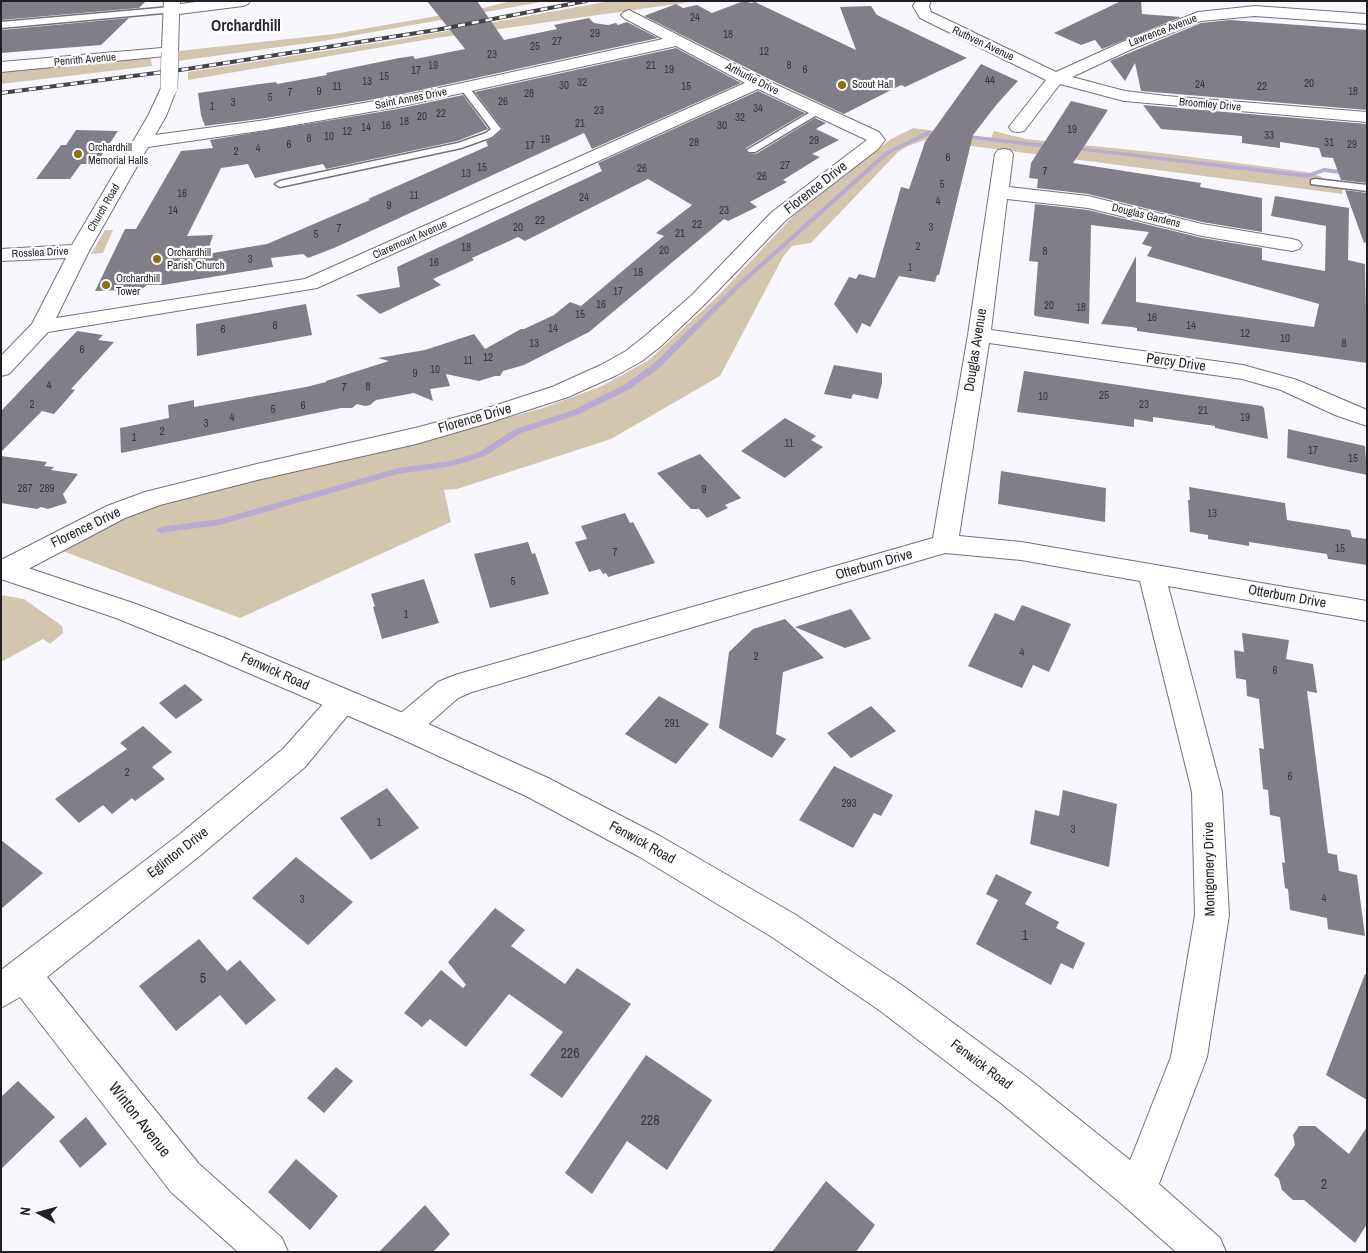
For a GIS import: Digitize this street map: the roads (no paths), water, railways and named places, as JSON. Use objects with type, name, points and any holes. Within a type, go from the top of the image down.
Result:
[{"type":"street","points":[[172,6],[243,1]]},
{"type":"street","name":"Ruthven Avenue","points":[[924,1],[921,6],[925,15],[1056,78]]},
{"type":"street","points":[[1329,1],[1366,19]]},
{"type":"street","name":"Church Road","points":[[1,369],[42,327],[78,251],[142,142],[167,95],[172,6]]},
{"type":"street","name":"Lawrence Avenue","points":[[1056,78],[1126,46],[1198,17],[1255,11],[1366,19]]},
{"type":"street","name":"Arthurlie Drive","points":[[628,14],[758,83],[873,136],[876,140]]},
{"type":"street","name":"Saint Annes Drive","points":[[142,142],[266,125],[398,102],[678,41]]},
{"type":"street","name":"Penrith Avenue","points":[[1,67],[170,52]]},
{"type":"street","points":[[1018,127],[1056,78]]},
{"type":"street","name":"Broomley Drive","points":[[1056,78],[1124,96],[1367,117]]},
{"type":"street","name":"Claremount Avenue","points":[[42,327],[310,284],[758,83]]},
{"type":"street","name":"Florence Drive","points":[[3,570],[116,512],[154,498],[309,459],[416,436],[480,418],[560,392],[609,370],[634,356],[654,341],[779,216],[876,140]]},
{"type":"street","name":"Douglas Avenue","points":[[945,544],[979,335],[1004,154]]},
{"type":"street","name":"Douglas Gardens","points":[[1000,192],[1088,202],[1202,230],[1292,244]]},
{"type":"street","name":"Rosslea Drive","points":[[1,255],[78,251]]},
{"type":"street","name":"Percy Drive","points":[[979,335],[1243,372],[1289,385],[1343,410],[1367,418]]},
{"type":"street","name":"Otterburn Drive","points":[[405,727],[448,690],[465,683],[945,544],[1022,551],[1367,611]]},
{"type":"street","name":"Fenwick Road","points":[[3,570],[126,611],[212,645],[342,702],[405,727],[537,787],[649,846],[784,926],[891,998],[1015,1091],[1137,1191],[1206,1252]]},
{"type":"street","name":"Montgomery Drive","points":[[1137,1191],[1189,1057],[1212,915],[1207,792],[1151,573]]},
{"type":"street","name":"Eglinton Drive","points":[[12,983],[191,844],[294,758],[342,702]]},
{"type":"street","name":"Winton Avenue","points":[[12,983],[185,1178],[268,1252]]},
{"type":"lane","points":[[1,25],[172,6]]},
{"type":"lane","points":[[280,184],[461,145],[489,135],[496,129],[465,88]]},
{"type":"lane","points":[[752,150],[817,111]]},
{"type":"lane","points":[[1316,182],[1367,188]]},
{"type":"waterway","points":[[160,530],[220,522],[398,471],[450,464],[482,454],[518,431],[574,413],[627,387],[655,367],[739,285],[887,153],[928,133],[942,134]]},
{"type":"waterway","points":[[960,136],[1054,147]]},
{"type":"waterway","points":[[1070,148],[1307,176],[1324,170],[1349,173]]},
{"type":"railway","points":[[1,93],[187,69],[436,30],[586,1]]},
{"type":"place","name":"Scout Hall","points":[[842,85]]},
{"type":"place","name":"Orchardhill Memorial Halls","points":[[78,154]]},
{"type":"place","name":"Orchardhill Parish Church","points":[[157,259]]},
{"type":"place","name":"Orchardhill Tower","points":[[106,285]]},
{"type":"district","name":"Orchardhill","points":[[246,27]]}]
